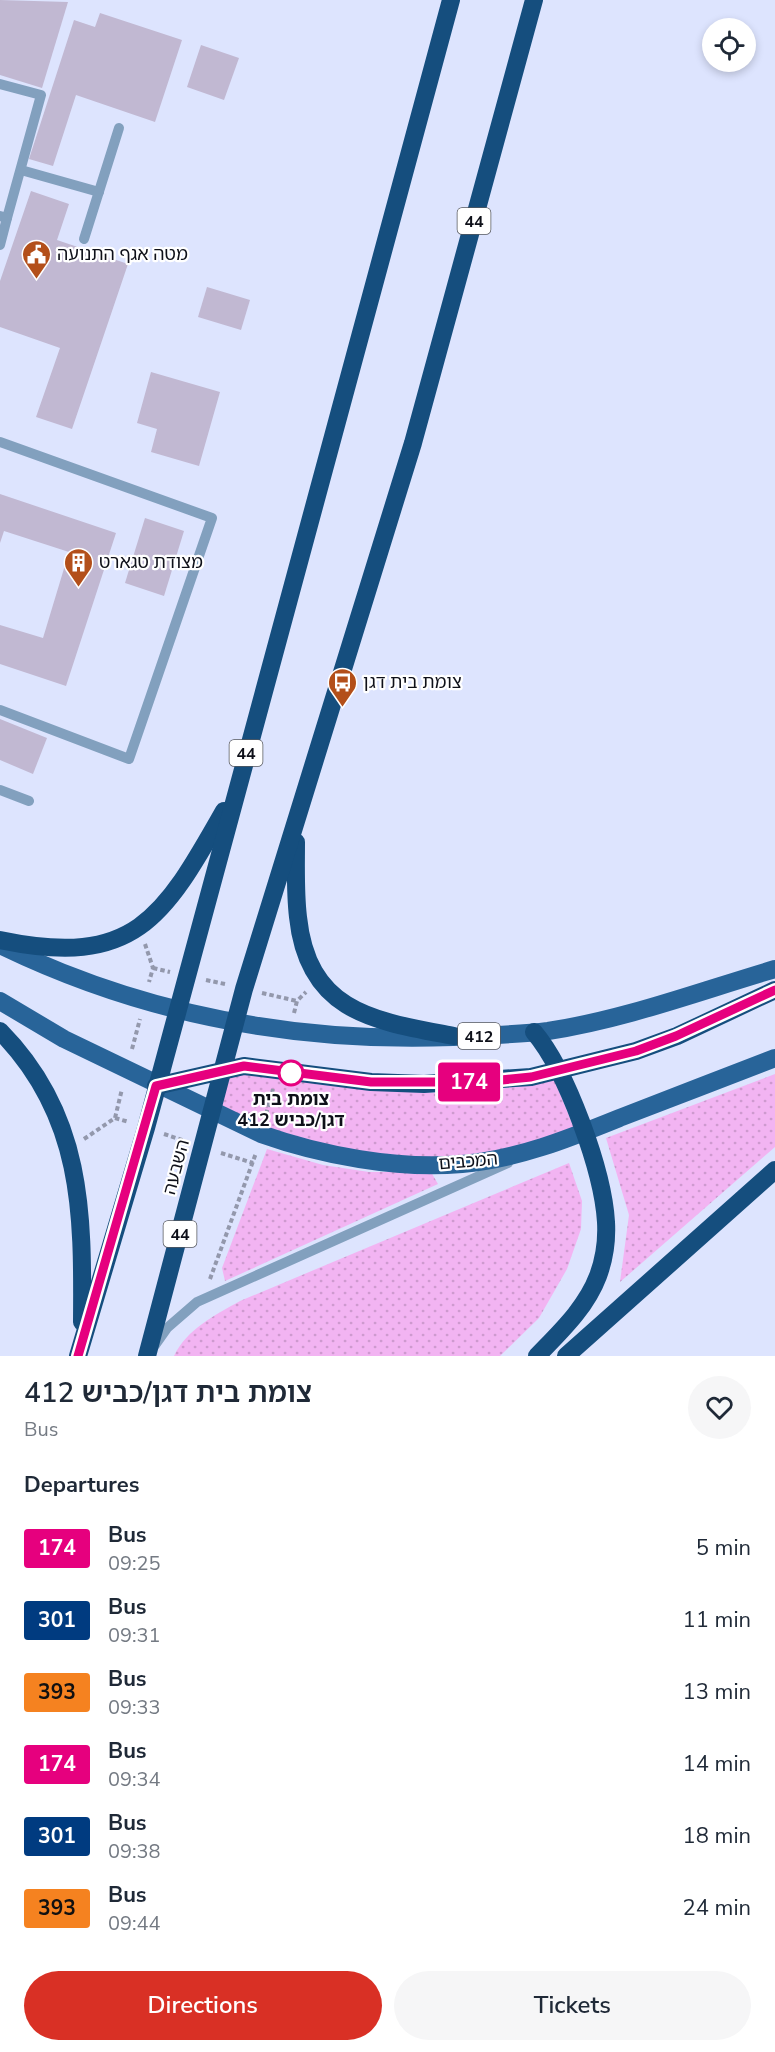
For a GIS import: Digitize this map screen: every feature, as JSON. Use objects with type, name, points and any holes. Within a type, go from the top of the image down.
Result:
[{"type":"highway","name":"44","points":[[80,1350],[177,1010],[451,0]]},
{"type":"highway","name":"44","points":[[236,1023],[413,443],[534,0]]},
{"type":"highway","points":[[0,940],[36,947],[96,946],[125,937],[140,928],[168,900],[198,856],[236,789]]},
{"type":"highway","points":[[295,827],[298,916],[309,964],[319,980],[332,996],[360,1012],[398,1025],[454,1036]]},
{"type":"highway","points":[[156,1086],[225,1068],[244,1066],[332,1079],[424,1084],[482,1082],[557,1071],[636,1051],[676,1036],[775,990]]},
{"type":"highway","name":"השבעה","points":[[148,1356],[236,1023]]},
{"type":"highway","points":[[0,1030],[12,1043],[44,1090],[63,1128],[69,1149],[83,1235],[80,1350]]},
{"type":"highway","points":[[534,1032],[545,1045],[584,1132],[602,1190],[606,1224],[604,1253],[598,1276],[586,1300],[537,1356]]},
{"type":"highway","points":[[566,1356],[775,1170]]},
{"type":"main road","name":"412","points":[[0,945],[80,978],[177,1010],[236,1023],[362,1038],[534,1032],[648,1009],[775,969]]},
{"type":"main road","name":"המכבים","points":[[0,1001],[64,1039],[213,1112],[291,1144],[386,1161],[460,1165],[532,1152],[775,1058]]},
{"type":"lane","points":[[0,84],[41,95],[21,170],[4,217],[0,245]]},
{"type":"lane","points":[[84,239],[119,128]]},
{"type":"lane","points":[[21,170],[99,192]]},
{"type":"lane","points":[[0,442],[212,518],[129,759],[0,710]]},
{"type":"lane","points":[[0,790],[29,801]]},
{"type":"lane","points":[[148,1356],[167,1328],[181,1315],[214,1294],[532,1152]]},
{"type":"path","points":[[69,1149],[115,1118],[153,968]]},
{"type":"path","points":[[214,1294],[209,1280],[253,1163]]},
{"type":"shaded area","points":[[242,1072],[388,1091],[447,1093],[477,1092],[554,1079],[574,1128],[535,1144],[455,1159],[359,1152],[291,1138],[221,1107],[229,1076]]},
{"type":"shaded area","points":[[775,1074],[775,1147],[620,1282],[629,1215],[606,1138]]},
{"type":"shaded area","points":[[267,1149],[323,1165],[369,1172],[431,1172],[438,1184],[225,1281],[222,1268]]},
{"type":"shaded area","points":[[569,1163],[582,1201],[581,1229],[567,1269],[539,1318],[500,1356],[174,1356],[194,1330],[240,1301]]},
{"type":"building","points":[[0,0],[68,2],[42,88],[0,75]]},
{"type":"building","points":[[100,13],[182,40],[155,122],[76,95],[53,166],[29,159],[74,20],[95,27]]},
{"type":"building","points":[[201,45],[239,58],[224,100],[187,87]]},
{"type":"building","points":[[31,191],[69,204],[57,240],[128,264],[72,429],[36,417],[60,348],[0,327],[0,281]]},
{"type":"building","points":[[207,287],[250,300],[241,330],[198,317]]},
{"type":"building","points":[[151,372],[220,392],[199,466],[151,452],[157,429],[137,423]]},
{"type":"building","name":"מצודת טגארט","points":[[0,494],[116,533],[66,686],[0,664],[0,625],[43,638],[69,552],[4,531],[0,543]]},
{"type":"building","points":[[145,518],[184,531],[164,596],[125,583]]},
{"type":"building","points":[[0,719],[47,738],[33,774],[0,760]]},
{"type":"bus line","name":"174","points":[[78,1356],[146,1128],[156,1086],[225,1068],[244,1066],[332,1079],[371,1082],[424,1084],[531,1077],[636,1051],[676,1036],[775,990]]},
{"type":"place","name":"מטה אגף התנועה","points":[[36,280]]},
{"type":"place","name":"מצודת טגארט","points":[[78,588]]},
{"type":"place","name":"צומת בית דגן","points":[[342,708]]},
{"type":"place","name":"צומת בית דגן/כביש 412","points":[[291,1073]]}]
